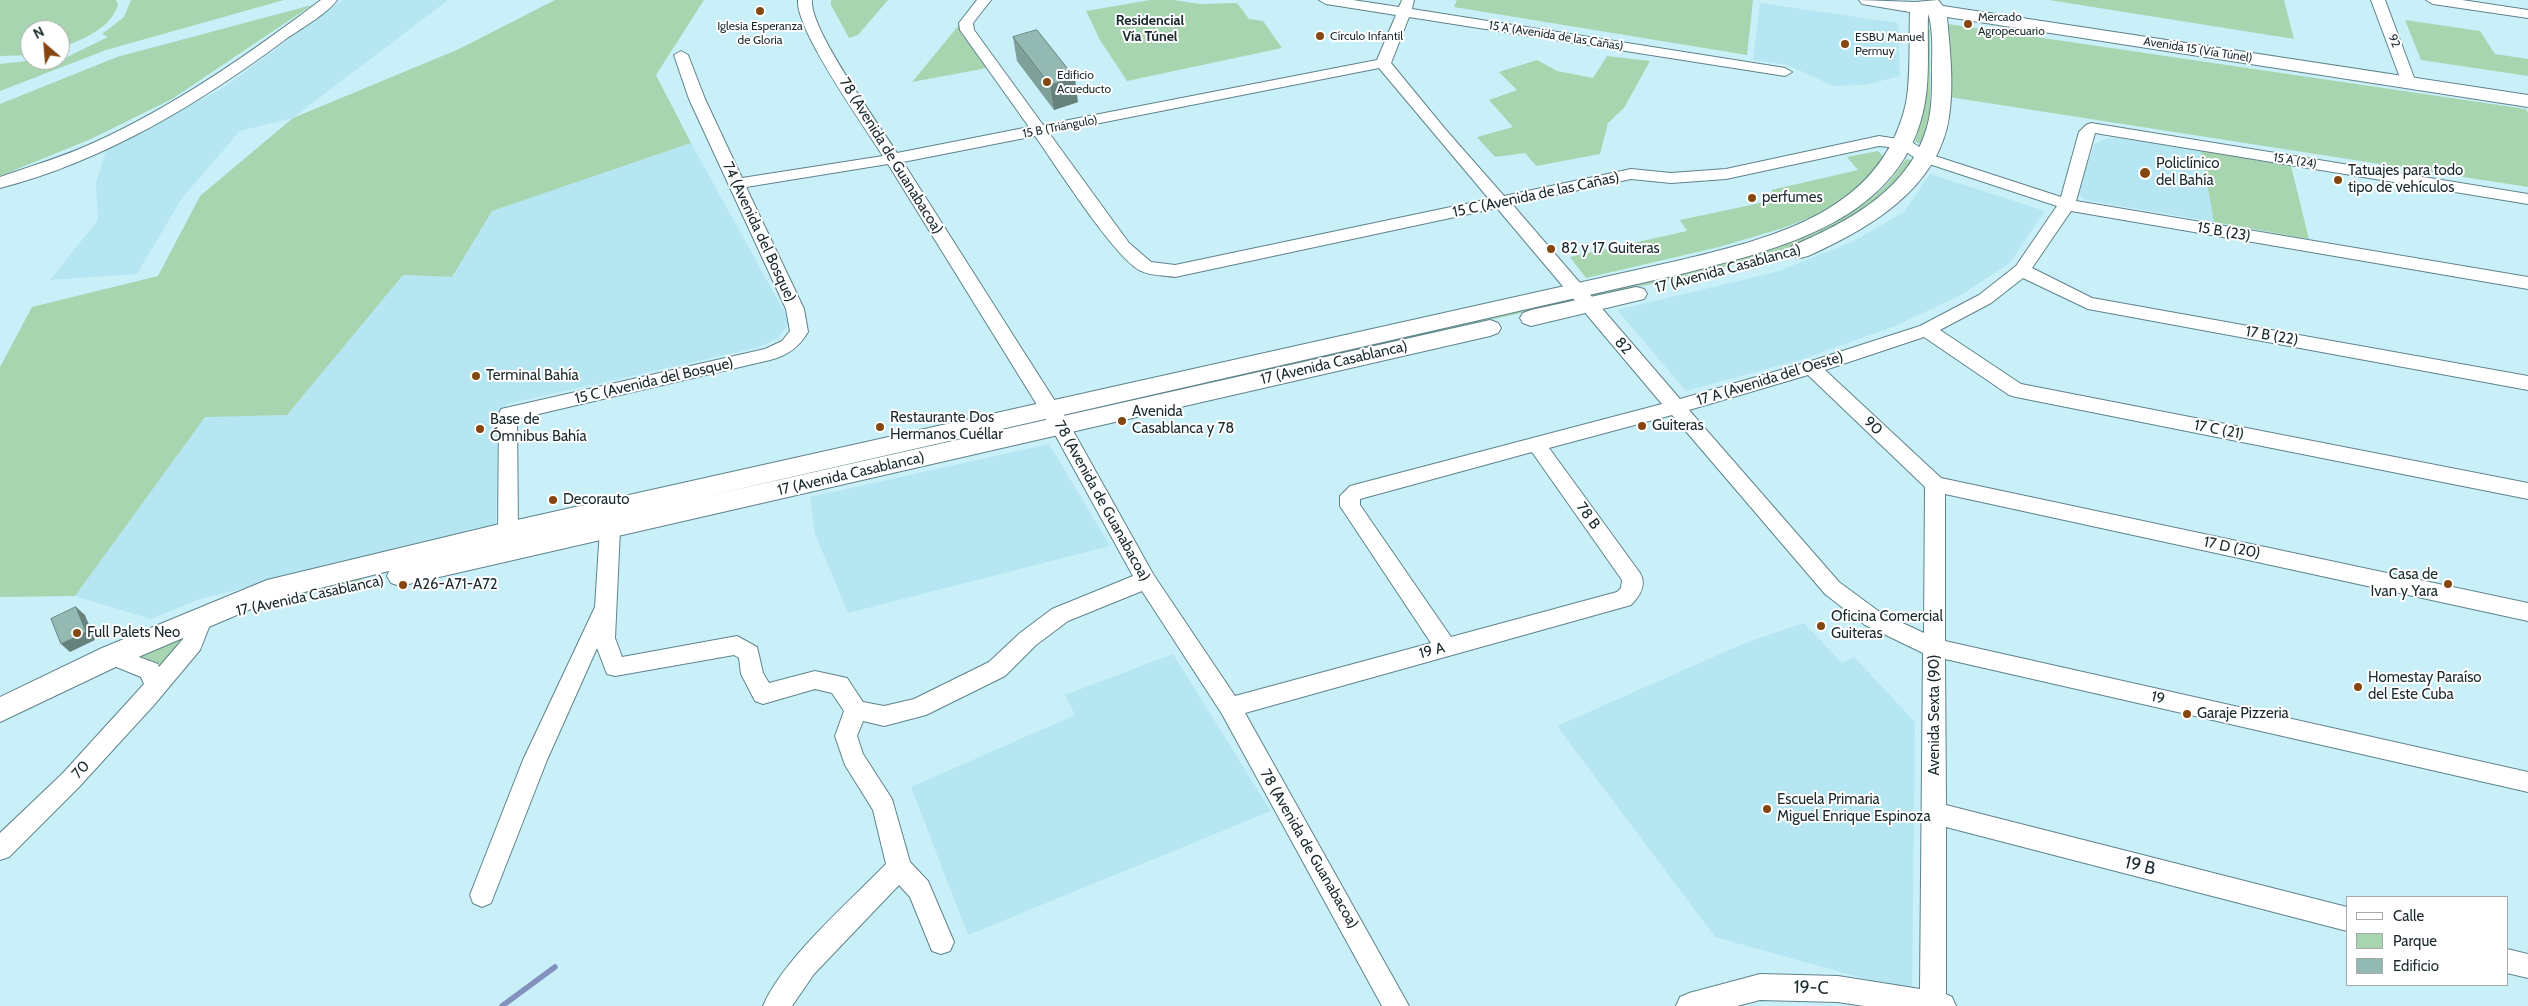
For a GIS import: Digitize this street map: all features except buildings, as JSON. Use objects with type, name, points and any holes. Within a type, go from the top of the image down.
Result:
[{"type":"main road","name":"Avenida 15 (Vía Túnel)","points":[[1868,0],[1928,4],[2408,77],[2528,101]]},
{"type":"main road","name":"17 (Avenida Casablanca)","points":[[1582,298],[1783,239],[1814,227],[1840,212],[1876,181],[1904,144],[1914,116],[1928,4]]},
{"type":"main road","name":"17 (Avenida Casablanca)","points":[[0,710],[112,656],[202,617],[255,611],[393,566],[508,532],[1055,417],[1582,298],[1747,266],[1809,247],[1847,230],[1870,216],[1892,198],[1926,158],[1938,127],[1940,104],[1928,4]]},
{"type":"main road","name":"Avenida 15 (Vía Túnel)","points":[[2408,77],[2528,89]]},
{"type":"main road","name":"17 (Avenida Casablanca)","points":[[393,566],[610,529],[1055,417]]},
{"type":"street","points":[[0,184],[98,147],[171,110],[203,91],[330,0]]},
{"type":"street","name":"78 (Avenida de Guanabacoa)","points":[[805,0],[804,9],[821,45],[1055,417],[1146,580],[1230,707],[1396,1006]]},
{"type":"street","name":"15 C (Avenida de las Cañas)","points":[[984,0],[966,23],[967,30],[1123,247],[1146,267],[1175,271],[1630,174],[1670,178],[1726,174],[1870,142],[1904,144],[1926,158]]},
{"type":"street","name":"15 A (Avenida de las Cañas)","points":[[1326,0],[1406,6],[1785,72]]},
{"type":"street","name":"92","points":[[2378,0],[2408,77]]},
{"type":"street","points":[[2433,0],[2528,14]]},
{"type":"street","points":[[1382,63],[1406,6]]},
{"type":"street","name":"74 (Avenida del Bosque)","points":[[681,56],[696,99],[795,309],[799,332],[788,345],[770,354]]},
{"type":"street","name":"15 B (Triángulo)","points":[[736,184],[892,159],[1382,63]]},
{"type":"street","name":"82","points":[[1382,63],[1440,133],[1832,588],[1873,619],[1935,648]]},
{"type":"street","name":"15 A (24)","points":[[2091,128],[2528,199]]},
{"type":"street","name":"17 A (Avenida del Oeste)","points":[[1446,647],[1350,506],[1350,496],[1357,491],[1676,407],[1811,368],[1926,330],[1985,299],[2022,270],[2067,204],[2087,132],[2091,128]]},
{"type":"street","name":"15 B (23)","points":[[1926,158],[2067,204],[2528,283]]},
{"type":"street","name":"17 B (22)","points":[[2022,270],[2088,303],[2528,383]]},
{"type":"street","name":"17 C (21)","points":[[1926,330],[2016,390],[2528,491]]},
{"type":"street","name":"15 C (Avenida del Bosque)","points":[[508,532],[508,414],[770,354]]},
{"type":"street","name":"90","points":[[1811,368],[1935,484]]},
{"type":"street","name":"78 B","points":[[1536,444],[1633,579],[1631,591]]},
{"type":"street","name":"17 D (20)","points":[[1935,484],[2528,612]]},
{"type":"street","name":"Avenida Sexta (90)","points":[[1935,484],[1934,813],[1936,1005]]},
{"type":"street","points":[[610,529],[604,638],[615,667],[737,645],[749,653],[752,674],[763,694],[815,680],[839,684],[856,710],[884,716],[918,708],[997,669],[1028,638],[1060,615],[1146,580]]},
{"type":"street","name":"19 A","points":[[1230,707],[1624,599],[1631,591]]},
{"type":"street","points":[[482,895],[535,760],[606,607]]},
{"type":"street","name":"70","points":[[0,849],[71,780],[156,686],[192,644],[202,617]]},
{"type":"street","name":"19","points":[[1935,648],[2528,782]]},
{"type":"street","points":[[112,656],[150,671],[156,686]]},
{"type":"street","points":[[856,710],[846,736],[853,758],[884,807],[899,868],[919,889],[941,942]]},
{"type":"street","name":"19 B","points":[[1934,813],[2346,919]]},
{"type":"street","points":[[776,1006],[805,965],[899,868]]},
{"type":"street","points":[[2508,960],[2528,966]]},
{"type":"street","name":"19-C","points":[[1689,1006],[1760,987],[1838,989],[1936,1005]]},
{"type":"shaded area","points":[[342,0],[448,0],[293,118],[240,131],[182,198],[137,274],[50,280],[98,220],[96,183],[106,150],[223,88]]},
{"type":"shaded area","name":"ESBU Manuel Permuy","points":[[1760,3],[1898,23],[1900,76],[1865,85],[1833,86],[1788,65],[1753,60]]},
{"type":"shaded area","name":"Policlínico del Bahía","points":[[2116,138],[2201,151],[2214,222],[2085,200],[2078,194],[2094,145],[2103,139]]},
{"type":"shaded area","name":"Terminal Bahía","points":[[691,143],[790,322],[777,339],[756,348],[507,404],[498,422],[496,525],[200,599],[151,619],[75,596],[205,416],[287,415],[403,275],[452,277],[492,211]]},
{"type":"shaded area","points":[[1930,174],[2045,211],[2010,263],[1961,295],[1895,326],[1803,359],[1686,391],[1617,310],[1776,272],[1852,242],[1904,212]]},
{"type":"shaded area","points":[[1049,444],[1110,546],[848,613],[815,534],[810,497]]},
{"type":"shaded area","name":"Escuela Primaria Miguel Enrique Espinoza","points":[[1804,623],[1842,663],[1854,657],[1915,722],[1912,992],[1715,937],[1557,726],[1745,643]]},
{"type":"shaded area","points":[[1173,654],[1271,811],[968,935],[911,787],[1075,715],[1065,695]]},
{"type":"green space","points":[[0,0],[116,0],[118,5],[104,26],[70,44],[70,20],[20,20],[20,55],[0,56]]},
{"type":"green space","points":[[131,0],[284,0],[106,50],[70,64],[70,56],[108,37],[102,34],[124,17]]},
{"type":"green space","points":[[555,0],[704,0],[656,75],[691,143],[492,211],[452,277],[403,275],[287,415],[205,417],[75,596],[0,597],[0,367],[32,307],[158,276],[200,196],[293,118],[459,49]]},
{"type":"green space","points":[[831,0],[888,0],[858,35],[849,38],[831,5]]},
{"type":"green space","points":[[1150,0],[1173,0],[1200,4],[1237,3],[1249,19],[1263,21],[1282,48],[1127,81],[1100,40],[1086,11]]},
{"type":"green space","points":[[1457,0],[1753,0],[1747,55],[1454,7]]},
{"type":"green space","points":[[2049,0],[2284,0],[2294,39]]},
{"type":"green space","points":[[312,5],[172,99],[91,139],[0,176],[0,104],[117,57]]},
{"type":"green space","points":[[2034,19],[2391,73],[2393,74],[2028,20]]},
{"type":"green space","points":[[2405,20],[2480,31],[2495,54],[2528,59],[2528,76],[2421,60]]},
{"type":"green space","points":[[1948,24],[2526,109],[2528,113],[2528,187],[1949,97]]},
{"type":"green space","points":[[959,25],[987,68],[912,82]]},
{"type":"green space","points":[[1924,28],[1930,29],[1930,115],[1921,144],[1915,142],[1924,111]]},
{"type":"green space","points":[[1607,56],[1650,61],[1624,108],[1608,123],[1600,154],[1536,166],[1525,153],[1495,157],[1477,137],[1513,127],[1489,100],[1517,90],[1499,72],[1537,60],[1557,71],[1593,78]]},
{"type":"green space","points":[[20,62],[20,70],[54,70],[0,91],[0,64]]},
{"type":"green space","points":[[1878,151],[1885,158],[1854,190],[1827,211],[1783,228],[1719,247],[1586,278],[1570,257],[1687,231],[1680,220],[1779,199],[1771,190],[1858,170],[1847,157]]},
{"type":"green space","points":[[2201,151],[2291,166],[2309,239],[2214,222]]},
{"type":"green space","points":[[1906,159],[1911,160],[1895,185],[1865,211],[1832,230],[1795,246],[1714,270],[1600,295],[1596,291],[1755,252],[1802,237],[1846,216],[1866,202],[1888,183]]},
{"type":"green space","points":[[1563,299],[1565,303],[1089,411],[1087,406]]},
{"type":"green space","points":[[362,575],[362,581],[263,604],[259,600]]},
{"type":"green space","points":[[181,636],[179,644],[161,664],[142,657],[140,652]]},
{"type":"waterway","points":[[502,1006],[555,967]]},
{"type":"place","name":"Iglesia Esperanza de Gloria","points":[[760,11]]},
{"type":"place","name":"Mercado Agropecuario","points":[[1968,24]]},
{"type":"place","name":"Círculo Infantil","points":[[1320,36]]},
{"type":"place","name":"ESBU Manuel Permuy","points":[[1845,44]]},
{"type":"place","name":"Edificio Acueducto","points":[[1047,82]]},
{"type":"place","name":"Policlínico del Bahía","points":[[2145,173]]},
{"type":"place","name":"Tatuajes para todo tipo de vehículos","points":[[2338,180]]},
{"type":"place","name":"perfumes","points":[[1752,198]]},
{"type":"place","name":"82 y 17 Guiteras","points":[[1551,249]]},
{"type":"place","name":"Terminal Bahía","points":[[476,376]]},
{"type":"place","name":"Avenida Casablanca y 78","points":[[1122,421]]},
{"type":"place","name":"Guiteras","points":[[1642,426]]},
{"type":"place","name":"Restaurante Dos Hermanos Cuéllar","points":[[880,427]]},
{"type":"place","name":"Base de Ómnibus Bahía","points":[[480,429]]},
{"type":"place","name":"Decorauto","points":[[553,500]]},
{"type":"place","name":"Casa de Ivan y Yara","points":[[2448,584]]},
{"type":"place","name":"A26-A71-A72","points":[[403,585]]},
{"type":"place","name":"Oficina Comercial Guiteras","points":[[1821,626]]},
{"type":"place","name":"Full Palets Neo","points":[[77,633]]},
{"type":"place","name":"Homestay Paraíso del Este Cuba","points":[[2358,687]]},
{"type":"place","name":"Garaje Pizzeria","points":[[2187,714]]},
{"type":"place","name":"Escuela Primaria Miguel Enrique Espinoza","points":[[1767,809]]},
{"type":"district","name":"Residencial Vía Túnel","points":[[1150,30]]}]
